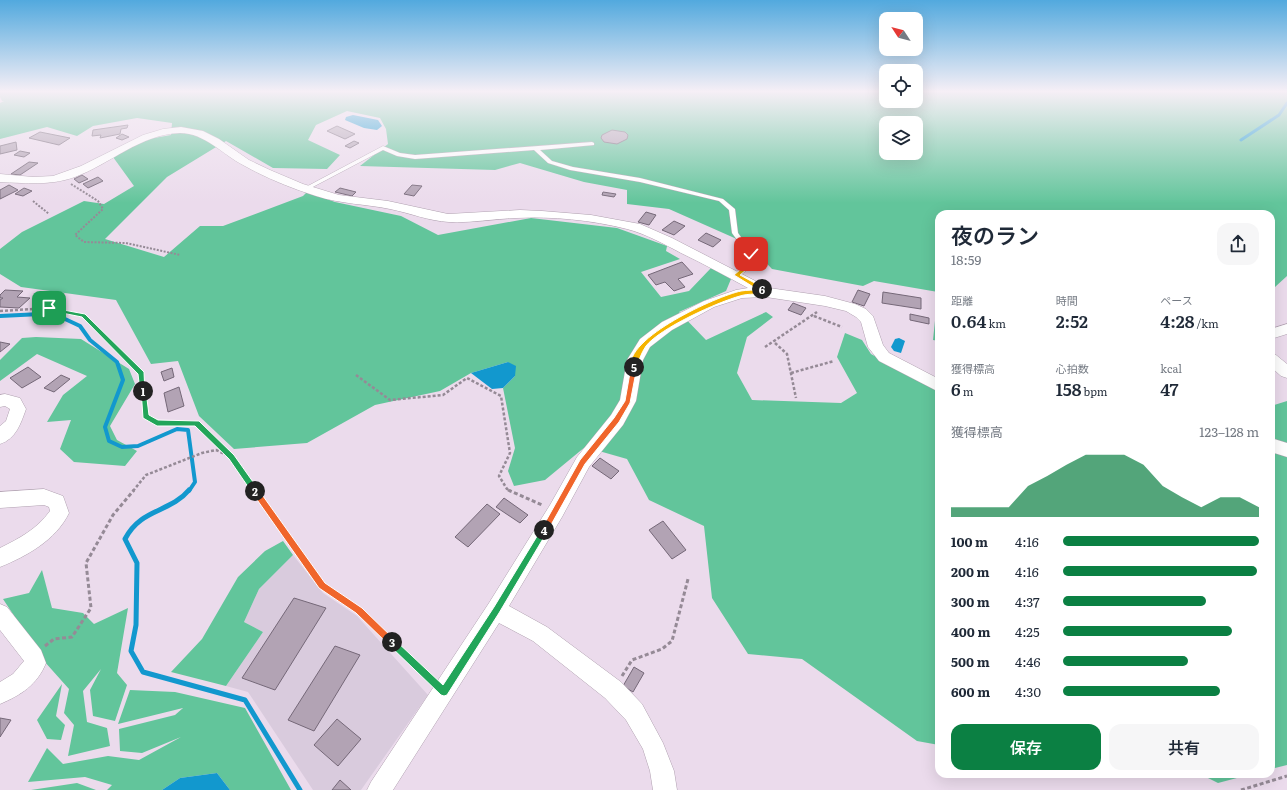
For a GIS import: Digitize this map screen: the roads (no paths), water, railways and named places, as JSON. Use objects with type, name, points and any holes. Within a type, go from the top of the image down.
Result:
[{"type":"street","points":[[0,178],[34,180],[53,179],[74,173],[142,138],[163,132],[182,130],[196,131],[205,135],[243,160],[270,174],[333,197],[389,206],[446,218],[472,218],[529,214],[599,220],[628,225],[656,235],[736,275],[766,292]]},
{"type":"street","points":[[379,790],[496,610],[556,511],[583,462],[617,420],[628,401],[635,360],[645,343],[667,326],[709,304],[741,293],[766,292],[825,301],[850,307],[861,312],[868,320],[876,347],[884,357],[935,384]]},
{"type":"street","points":[[1275,333],[1287,329]]},
{"type":"street","points":[[1275,362],[1287,372]]},
{"type":"street","points":[[0,402],[5,400],[14,402],[18,409],[12,424],[0,437]]},
{"type":"street","points":[[1275,446],[1287,450]]},
{"type":"street","points":[[0,500],[44,497],[57,502],[60,513],[49,528],[31,542],[0,558]]},
{"type":"street","points":[[496,610],[540,634],[612,690],[634,712],[652,743],[662,771],[665,790]]},
{"type":"street","points":[[0,614],[34,657],[35,663],[26,678],[9,690],[0,694]]},
{"type":"lane","points":[[307,188],[383,148],[399,155],[414,156],[536,149],[592,144]]},
{"type":"lane","points":[[536,149],[550,162],[572,169],[640,180],[721,200],[732,208],[736,233],[751,254],[750,264],[736,275]]},
{"type":"water","points":[[899,338],[905,341],[901,353],[894,351],[891,347],[895,339]]},
{"type":"water","points":[[508,362],[516,366],[515,376],[503,388],[492,389],[471,373]]},
{"type":"water","points":[[217,773],[230,790],[162,790],[180,778]]},
{"type":"waterway","points":[[1241,140],[1258,129]]},
{"type":"waterway","points":[[0,316],[41,314],[65,319],[80,326],[90,340],[117,362],[123,380],[105,427],[109,441],[122,447],[138,446],[177,429],[188,430],[195,482],[189,491]]},
{"type":"waterway","points":[[189,490],[173,503],[147,516],[139,522],[125,539],[137,563],[136,625],[131,651],[143,672],[245,700],[300,790]]}]
